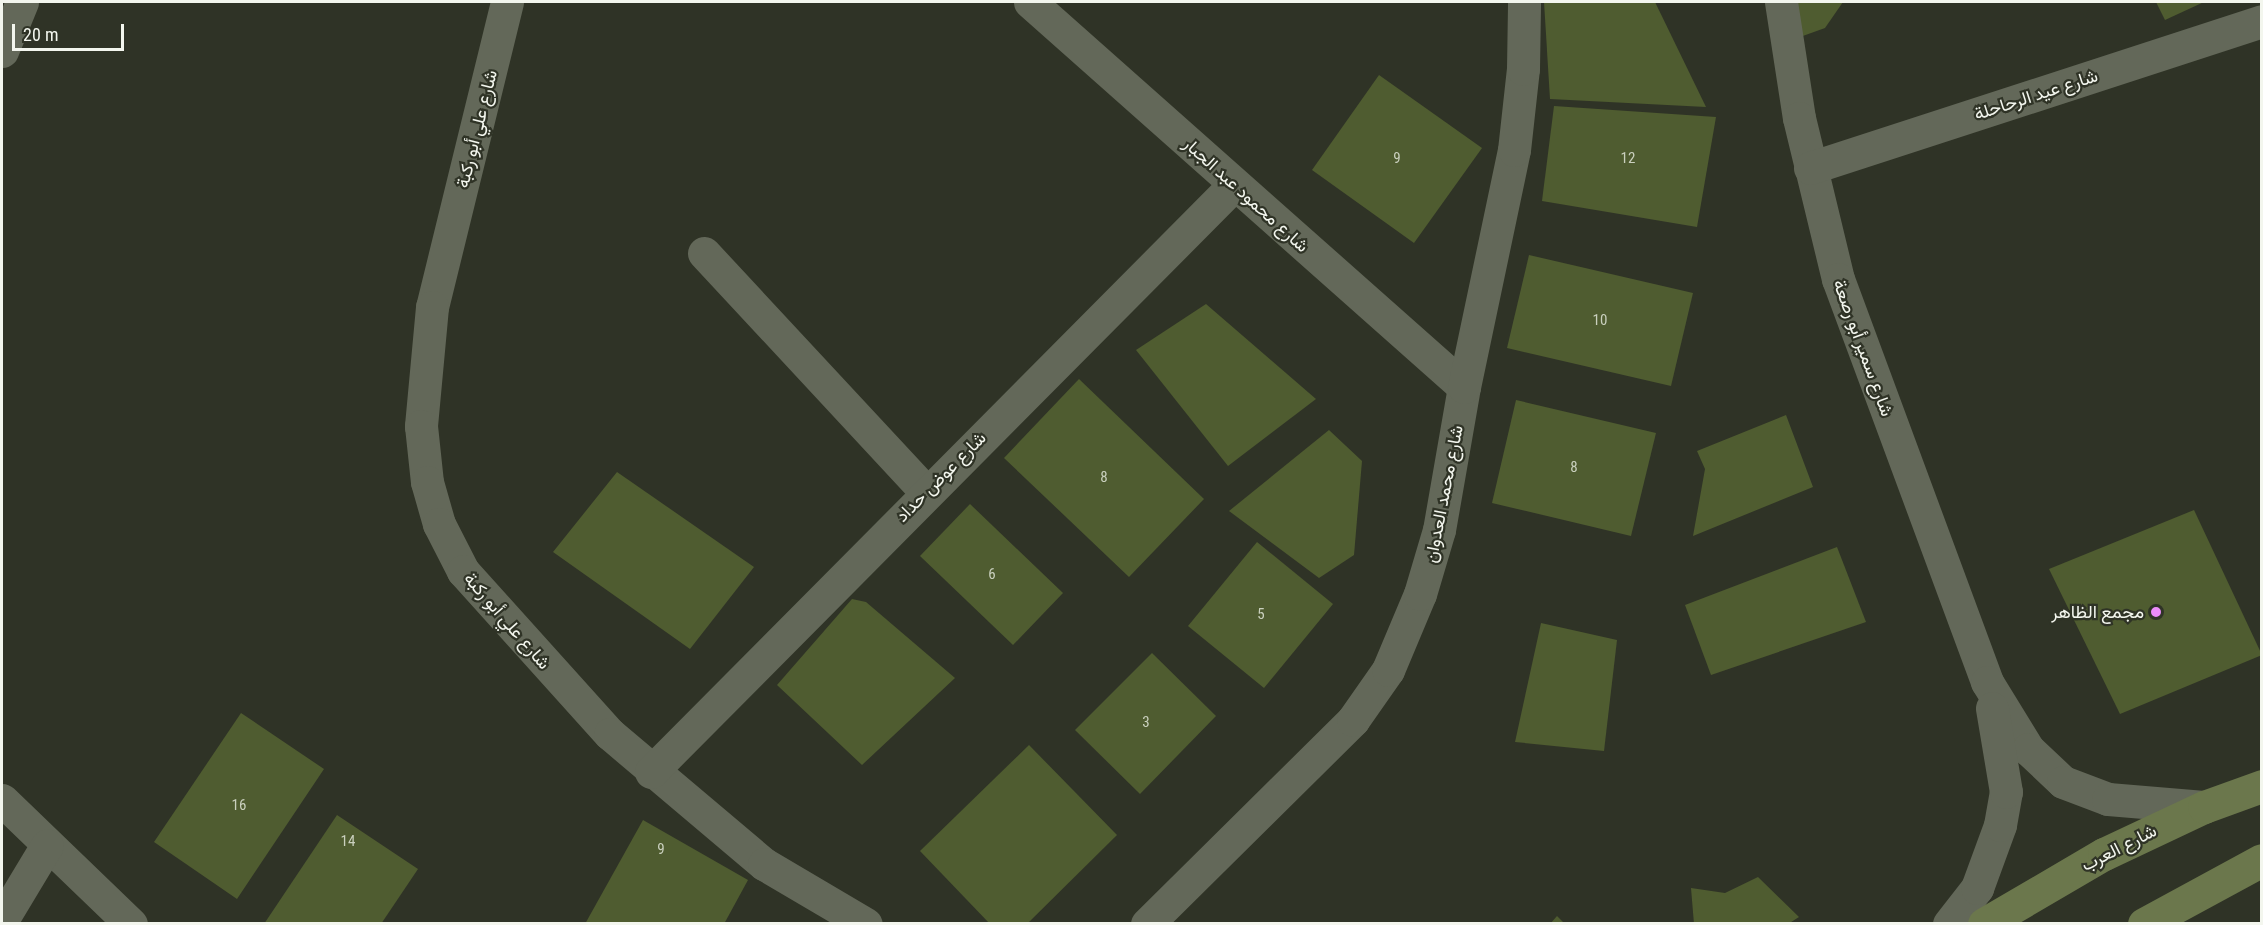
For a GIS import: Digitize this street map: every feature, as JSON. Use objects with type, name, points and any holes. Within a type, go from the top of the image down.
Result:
[{"type":"main road","name":"شارع العرب","points":[[1984,924],[2104,854],[2204,807],[2262,786]]},
{"type":"main road","points":[[2144,924],[2262,860]]},
{"type":"street","points":[[2,51],[22,2]]},
{"type":"street","name":"شارع علي أبو ركبة","points":[[507,2],[432,307],[421,426],[427,482],[439,524],[463,571],[562,685],[651,772],[764,864],[866,924]]},
{"type":"street","name":"شارع محمود عبد الجبار","points":[[1030,2],[1464,387]]},
{"type":"street","name":"شارع محمد العدوان","points":[[1147,924],[1353,720],[1388,670],[1430,569],[1464,387],[1514,150],[1523,69],[1524,2]]},
{"type":"street","name":"شارع سمير أبو رصعة","points":[[1781,2],[1810,168],[1838,279],[1987,682],[2006,792],[1990,859],[1977,888],[1949,924]]},
{"type":"street","name":"شارع عيد الرحاحلة","points":[[1810,168],[2262,21]]},
{"type":"street","name":"شارع عوض حداد","points":[[651,772],[926,492],[1234,185]]},
{"type":"street","points":[[704,253],[926,492]]},
{"type":"street","name":"شارع سمير أبو رصعة","points":[[1987,682],[2028,749],[2063,782],[2108,799],[2204,807]]},
{"type":"street","points":[[2,800],[131,924]]},
{"type":"street","points":[[2,920],[47,845]]},
{"type":"building","points":[[1544,2],[1655,2],[1706,107],[1550,99]]},
{"type":"building","points":[[1795,2],[1843,2],[1825,28],[1800,37]]},
{"type":"building","points":[[2156,2],[2204,2],[2165,20]]},
{"type":"building","points":[[1379,75],[1482,148],[1414,243],[1312,170]]},
{"type":"building","points":[[1554,106],[1716,117],[1697,227],[1542,201]]},
{"type":"building","points":[[1529,255],[1693,293],[1671,386],[1507,348]]},
{"type":"building","points":[[1206,304],[1316,399],[1228,466],[1136,350]]},
{"type":"building","points":[[1079,379],[1204,499],[1129,577],[1004,458]]},
{"type":"building","points":[[1516,400],[1656,433],[1631,536],[1492,503]]},
{"type":"building","points":[[1786,415],[1813,487],[1693,536],[1705,469],[1697,451]]},
{"type":"building","points":[[1329,430],[1362,461],[1354,555],[1319,578],[1229,511]]},
{"type":"building","points":[[617,472],[754,567],[690,649],[553,552]]},
{"type":"building","points":[[970,504],[1063,593],[1013,645],[920,556]]},
{"type":"building","name":"مجمع الظاهر","points":[[2194,510],[2262,655],[2120,714],[2049,569]]},
{"type":"building","points":[[1257,542],[1333,604],[1264,688],[1188,626]]},
{"type":"building","points":[[1837,547],[1866,622],[1711,675],[1685,605]]},
{"type":"building","points":[[852,599],[866,602],[955,678],[862,765],[777,685]]},
{"type":"building","points":[[1541,623],[1617,640],[1604,751],[1515,742]]},
{"type":"building","points":[[1152,653],[1216,716],[1140,794],[1075,730]]},
{"type":"building","points":[[241,713],[324,769],[237,899],[154,842]]},
{"type":"building","points":[[1029,745],[1117,835],[1027,924],[990,924],[920,851]]},
{"type":"building","points":[[337,815],[418,869],[381,924],[264,924]]},
{"type":"building","points":[[643,820],[748,880],[724,924],[585,924]]},
{"type":"building","points":[[1758,877],[1799,917],[1788,924],[1694,924],[1691,888],[1725,893]]},
{"type":"building","points":[[1557,916],[1565,924],[1550,924]]},
{"type":"place","name":"مجمع الظاهر","points":[[2156,612]]}]
